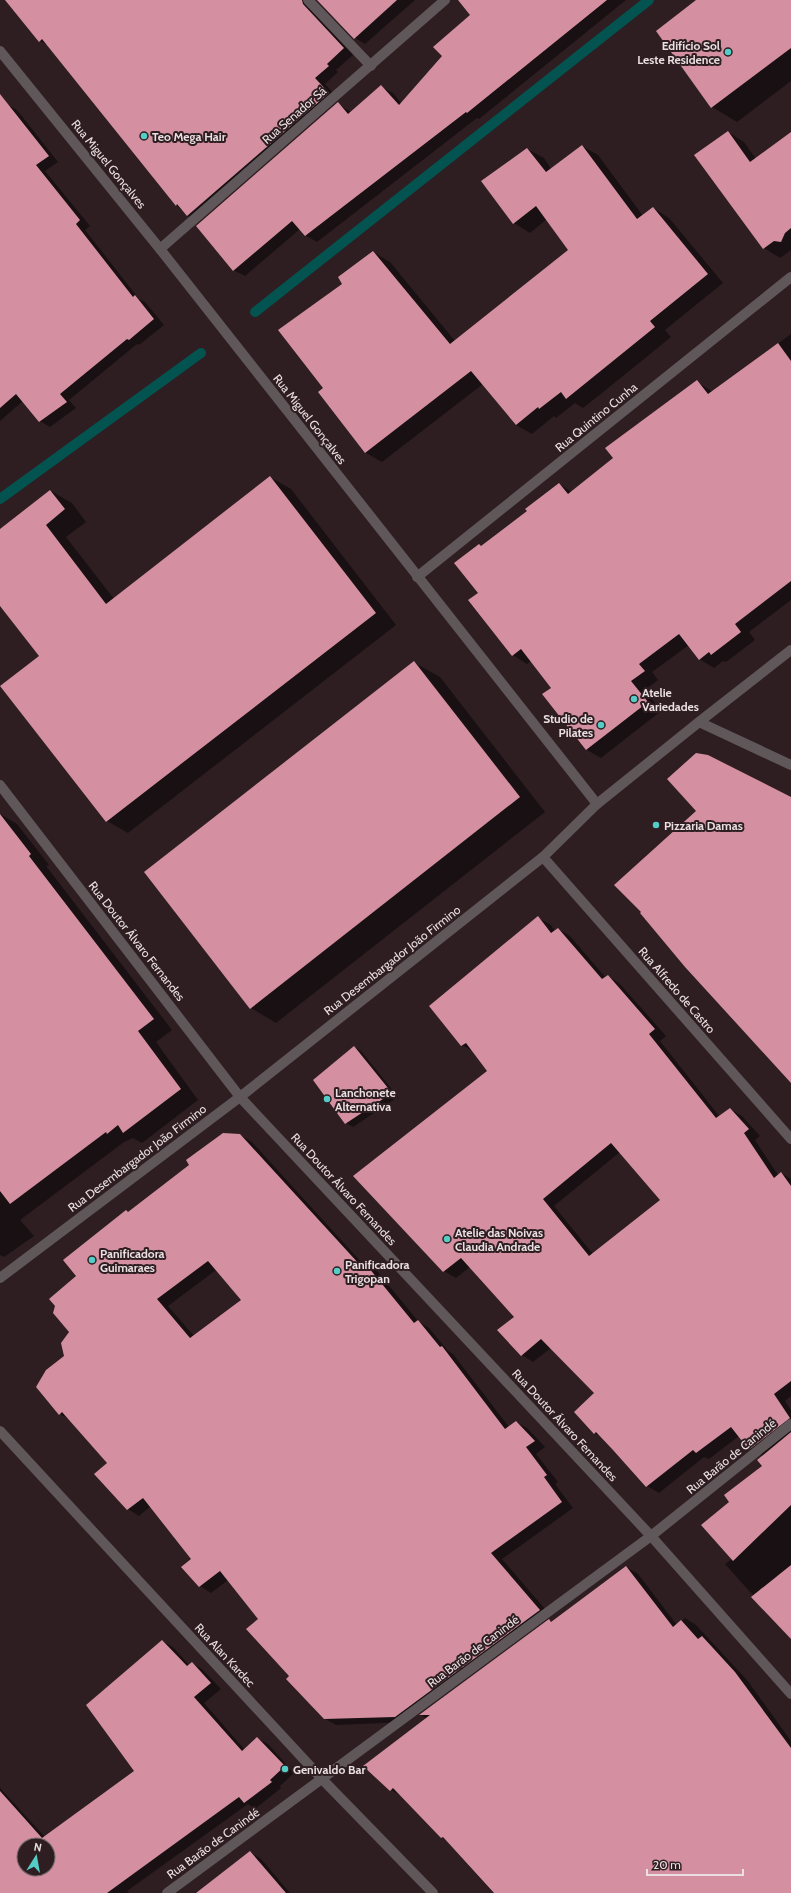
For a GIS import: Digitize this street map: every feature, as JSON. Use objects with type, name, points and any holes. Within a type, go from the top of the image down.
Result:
[{"type":"street","points":[[308,0],[371,66]]},
{"type":"street","name":"Rua Senador Sá","points":[[160,249],[445,0]]},
{"type":"street","name":"Rua Miguel Gonçalves","points":[[0,51],[246,357],[417,577],[597,804]]},
{"type":"street","name":"Rua Quintino Cunha","points":[[417,577],[791,277]]},
{"type":"street","name":"Rua Desembargador João Firmino","points":[[0,1278],[240,1097],[543,857],[597,804],[791,650]]},
{"type":"street","points":[[699,722],[791,765]]},
{"type":"street","name":"Rua Doutor Álvaro Fernandes","points":[[0,786],[240,1097],[651,1536],[791,1694]]},
{"type":"street","name":"Rua Alfredo de Castro","points":[[543,857],[791,1139]]},
{"type":"street","name":"Rua Barão de Canindé","points":[[167,1893],[651,1536],[791,1424]]},
{"type":"street","name":"Rua Alan Kardec","points":[[0,1431],[322,1779],[433,1893]]},
{"type":"building","points":[[5,0],[302,0],[303,4],[344,48],[327,64],[329,66],[315,78],[329,93],[187,216],[177,204],[176,206],[42,39],[39,42]]},
{"type":"building","points":[[317,0],[397,0],[354,39]]},
{"type":"building","points":[[458,0],[607,0],[467,113],[466,112],[305,236],[292,221],[233,271],[196,226],[338,102],[348,114],[381,85],[399,105],[442,56],[433,47],[470,15]]},
{"type":"building","name":"Edifício Sol Leste Residence","points":[[696,0],[791,0],[791,48],[711,108],[656,31]]},
{"type":"building","points":[[0,94],[49,156],[36,165],[80,220],[76,224],[133,297],[135,295],[154,319],[129,340],[127,339],[60,394],[67,402],[39,422],[16,394],[0,408]]},
{"type":"building","points":[[728,131],[750,162],[791,132],[791,228],[785,233],[781,242],[774,241],[763,249],[694,155]]},
{"type":"building","points":[[582,145],[637,219],[653,207],[708,274],[650,321],[655,327],[566,399],[561,392],[539,409],[538,407],[516,425],[471,371],[365,453],[318,392],[323,388],[278,330],[342,284],[338,277],[373,251],[450,344],[568,250],[536,206],[513,224],[481,181],[527,148],[546,172]]},
{"type":"building","points":[[778,343],[791,361],[791,581],[735,624],[741,632],[711,655],[709,652],[699,660],[679,634],[639,664],[645,671],[631,681],[648,702],[586,750],[542,694],[551,688],[521,649],[512,656],[468,600],[478,593],[454,563],[479,544],[481,546],[527,511],[525,509],[559,483],[568,494],[613,458],[605,448],[697,380],[708,394]]},
{"type":"building","points":[[270,476],[376,613],[106,822],[0,686],[39,656],[0,606],[0,529],[50,490],[65,509],[46,525],[106,604]]},
{"type":"building","points":[[414,661],[520,797],[250,1009],[144,872]]},
{"type":"building","points":[[696,753],[708,755],[791,797],[791,1083],[685,967],[640,913],[641,912],[614,885],[696,811],[667,779]]},
{"type":"building","points":[[0,814],[31,854],[29,856],[154,1019],[138,1031],[181,1089],[123,1133],[118,1125],[107,1134],[106,1132],[10,1204],[0,1191]]},
{"type":"building","points":[[538,916],[551,933],[558,928],[602,979],[608,975],[655,1029],[649,1034],[716,1118],[730,1108],[749,1129],[744,1133],[774,1178],[781,1172],[791,1186],[791,1381],[774,1394],[790,1418],[749,1450],[731,1427],[696,1453],[693,1450],[646,1487],[596,1432],[594,1434],[574,1412],[594,1393],[541,1339],[521,1356],[497,1330],[514,1317],[461,1258],[443,1272],[353,1176],[487,1071],[466,1043],[461,1046],[429,1006]],"holes":[[[611,1143],[660,1200],[589,1256],[543,1199]]]},
{"type":"building","points":[[354,1046],[392,1093],[345,1124],[313,1080]]},
{"type":"building","points":[[223,1133],[240,1134],[360,1265],[364,1262],[414,1323],[418,1320],[440,1347],[442,1346],[505,1429],[516,1421],[535,1441],[526,1447],[547,1475],[544,1477],[562,1502],[491,1553],[540,1610],[395,1717],[324,1719],[286,1679],[289,1676],[246,1629],[258,1619],[220,1571],[199,1587],[181,1567],[191,1559],[143,1498],[127,1510],[94,1474],[107,1463],[62,1412],[59,1415],[36,1387],[46,1370],[64,1356],[61,1343],[69,1332],[53,1313],[55,1306],[49,1299],[76,1276],[63,1260],[126,1210],[128,1212],[189,1165],[186,1160]],"holes":[[[208,1261],[241,1300],[190,1338],[157,1299]]]},
{"type":"building","points":[[791,1432],[791,1505],[733,1561],[701,1525],[729,1502],[724,1495],[762,1466],[757,1460]]},
{"type":"building","points":[[791,1565],[791,1639],[751,1597]]},
{"type":"building","points":[[626,1566],[673,1627],[681,1620],[698,1639],[702,1636],[735,1672],[791,1748],[791,1893],[494,1893],[443,1837],[441,1838],[393,1788],[390,1791],[363,1766],[430,1715],[419,1715],[549,1619],[551,1622]]},
{"type":"building","points":[[162,1640],[187,1666],[192,1662],[211,1683],[194,1697],[242,1751],[257,1737],[285,1766],[270,1780],[272,1782],[244,1803],[239,1797],[107,1893],[0,1893],[0,1791],[41,1837],[16,1837],[16,1877],[56,1877],[56,1837],[43,1837],[134,1771],[86,1705]]},
{"type":"building","points":[[250,1851],[286,1893],[196,1893]]},
{"type":"waterway","points":[[255,312],[649,0]]},
{"type":"waterway","points":[[0,499],[201,353]]},
{"type":"place","name":"Edifício Sol Leste Residence","points":[[728,52]]},
{"type":"place","name":"Teo Mega Hair","points":[[144,136]]},
{"type":"place","name":"Atelie Variedades","points":[[634,699]]},
{"type":"place","name":"Studio de Pilates","points":[[601,725]]},
{"type":"place","name":"Pizzaria Damas","points":[[656,825]]},
{"type":"place","name":"Lanchonete Alternativa","points":[[327,1099]]},
{"type":"place","name":"Atelie das Noivas Claudia Andrade","points":[[447,1239]]},
{"type":"place","name":"Panificadora Guimaraes","points":[[92,1260]]},
{"type":"place","name":"Panificadora Trigopan","points":[[337,1271]]},
{"type":"place","name":"Genivaldo Bar","points":[[285,1769]]}]
